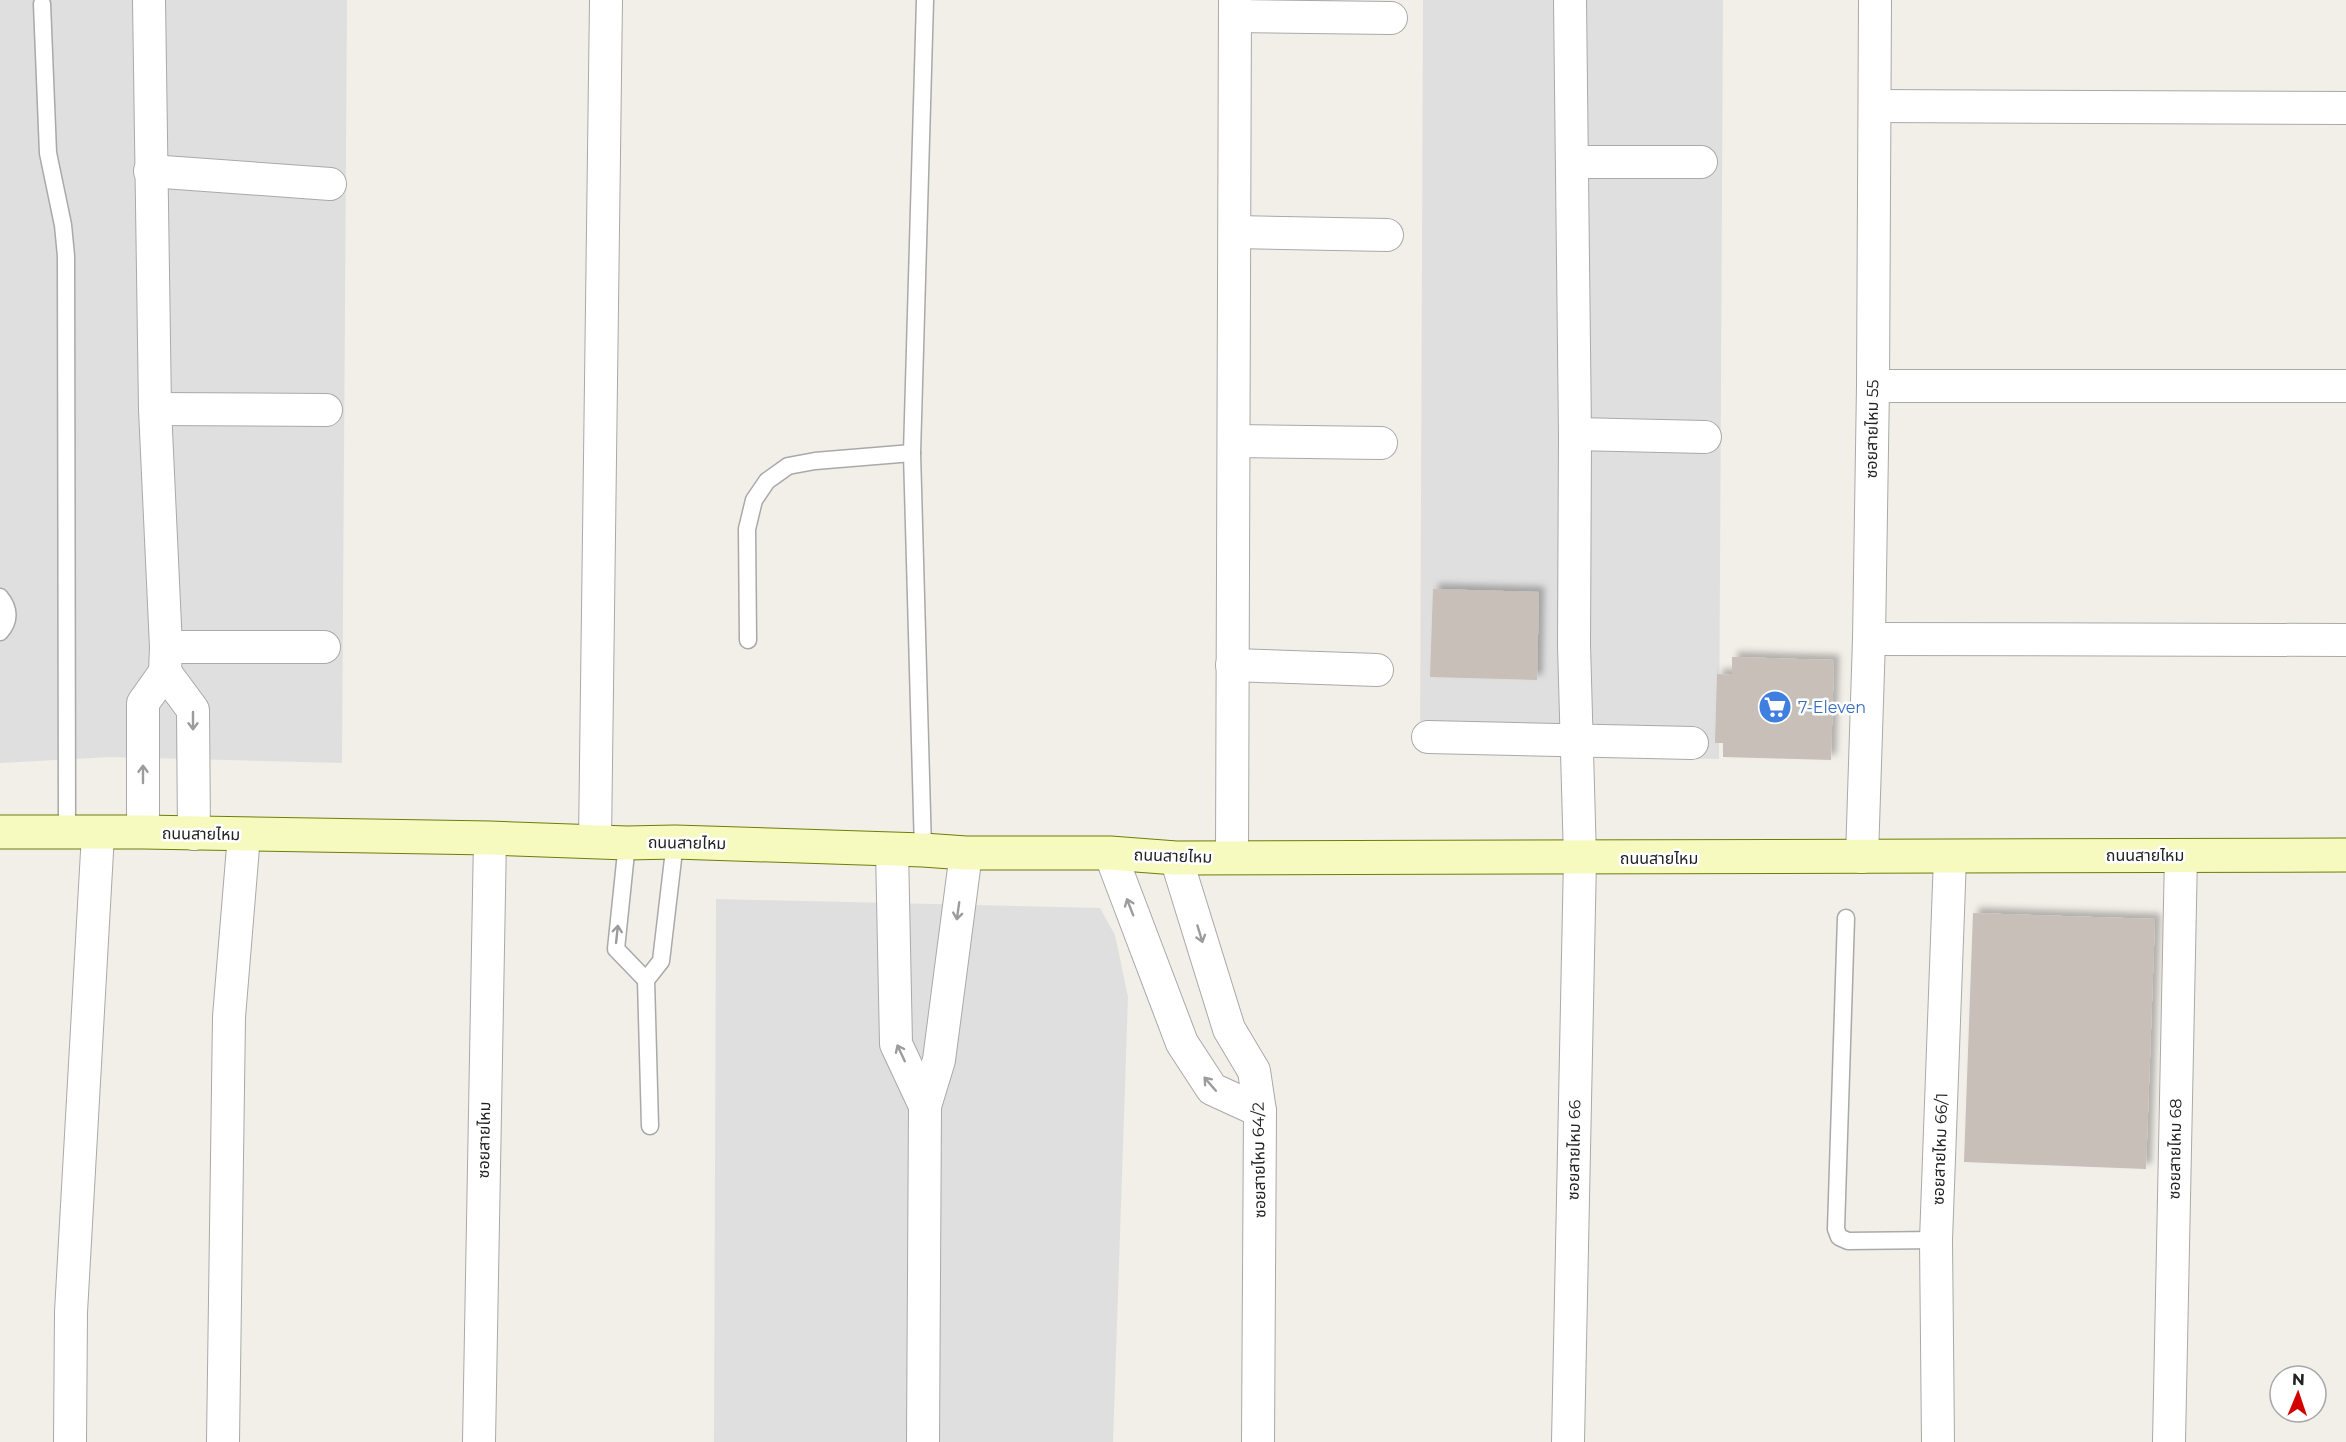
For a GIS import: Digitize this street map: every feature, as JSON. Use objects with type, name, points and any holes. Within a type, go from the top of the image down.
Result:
[{"type":"main road","name":"ถนนสายไหม","points":[[0,832],[143,832],[490,838],[627,843],[675,842],[908,849],[966,853],[1110,853],[1176,858],[2346,855]]},
{"type":"street","points":[[149,0],[155,409],[165,659],[193,710],[194,834]]},
{"type":"street","points":[[595,842],[606,0]]},
{"type":"street","name":"ซอยสายไหม 66","points":[[1568,1442],[1580,858],[1574,645],[1575,434],[1570,0]]},
{"type":"street","name":"ซอยสายไหม 55","points":[[1862,857],[1869,639],[1873,386],[1875,0]]},
{"type":"street","points":[[1232,857],[1235,8],[1391,18]]},
{"type":"street","points":[[1875,106],[2346,108]]},
{"type":"street","points":[[1572,162],[1701,162]]},
{"type":"street","points":[[150,171],[330,184]]},
{"type":"street","points":[[1235,232],[1387,235]]},
{"type":"street","points":[[1873,386],[2346,386]]},
{"type":"street","points":[[155,409],[326,410]]},
{"type":"street","points":[[1575,434],[1705,437]]},
{"type":"street","points":[[1234,441],[1381,443]]},
{"type":"street","points":[[1869,639],[2346,640]]},
{"type":"street","points":[[165,659],[324,647]]},
{"type":"street","points":[[143,832],[142,703],[165,659]]},
{"type":"street","points":[[1232,665],[1377,670]]},
{"type":"street","points":[[1428,737],[1692,743]]},
{"type":"street","points":[[70,1442],[83,833]]},
{"type":"street","points":[[223,1442],[229,1017],[244,835]]},
{"type":"street","name":"ซอยสายไหม","points":[[479,1442],[490,838]]},
{"type":"street","points":[[908,849],[896,1044],[925,1106]]},
{"type":"street","points":[[923,1442],[925,1106],[939,1060],[966,853]]},
{"type":"street","points":[[1110,853],[1182,1043],[1212,1089],[1260,1111]]},
{"type":"street","name":"ซอยสายไหม 68","points":[[2169,1442],[2181,855]]},
{"type":"street","name":"ซอยสายไหม 66/1","points":[[1938,1442],[1936,1240],[1950,856]]},
{"type":"street","name":"ซอยสายไหม 64/2","points":[[1176,858],[1230,1029],[1254,1071],[1260,1111],[1258,1442]]},
{"type":"lane","points":[[908,849],[912,453],[925,0]]},
{"type":"lane","points":[[42,4],[48,153],[63,225],[66,256],[83,833]]},
{"type":"lane","points":[[748,640],[747,529],[754,500],[767,481],[788,466],[815,461],[912,453]]},
{"type":"lane","points":[[0,597],[7,609],[8,619],[0,632]]},
{"type":"lane","points":[[650,1126],[646,980],[661,961],[675,842]]},
{"type":"lane","points":[[627,843],[616,949],[646,980]]},
{"type":"lane","points":[[1846,918],[1836,1229],[1839,1237],[1848,1241],[1936,1240]]},
{"type":"shaded area","points":[[0,0],[347,0],[342,763],[110,757],[0,763]]},
{"type":"shaded area","points":[[1423,0],[1723,0],[1719,759],[1420,753]]},
{"type":"shaded area","points":[[716,899],[1100,908],[1115,935],[1128,997],[1113,1442],[714,1442]]},
{"type":"building","points":[[1433,589],[1539,592],[1537,680],[1430,677]]},
{"type":"building","points":[[1732,657],[1834,660],[1831,760],[1723,757],[1723,743],[1715,743],[1717,674],[1732,675]]},
{"type":"building","points":[[1973,913],[2155,919],[2146,1169],[1964,1162]]},
{"type":"place","name":"7-Eleven","points":[[1775,707]]}]
